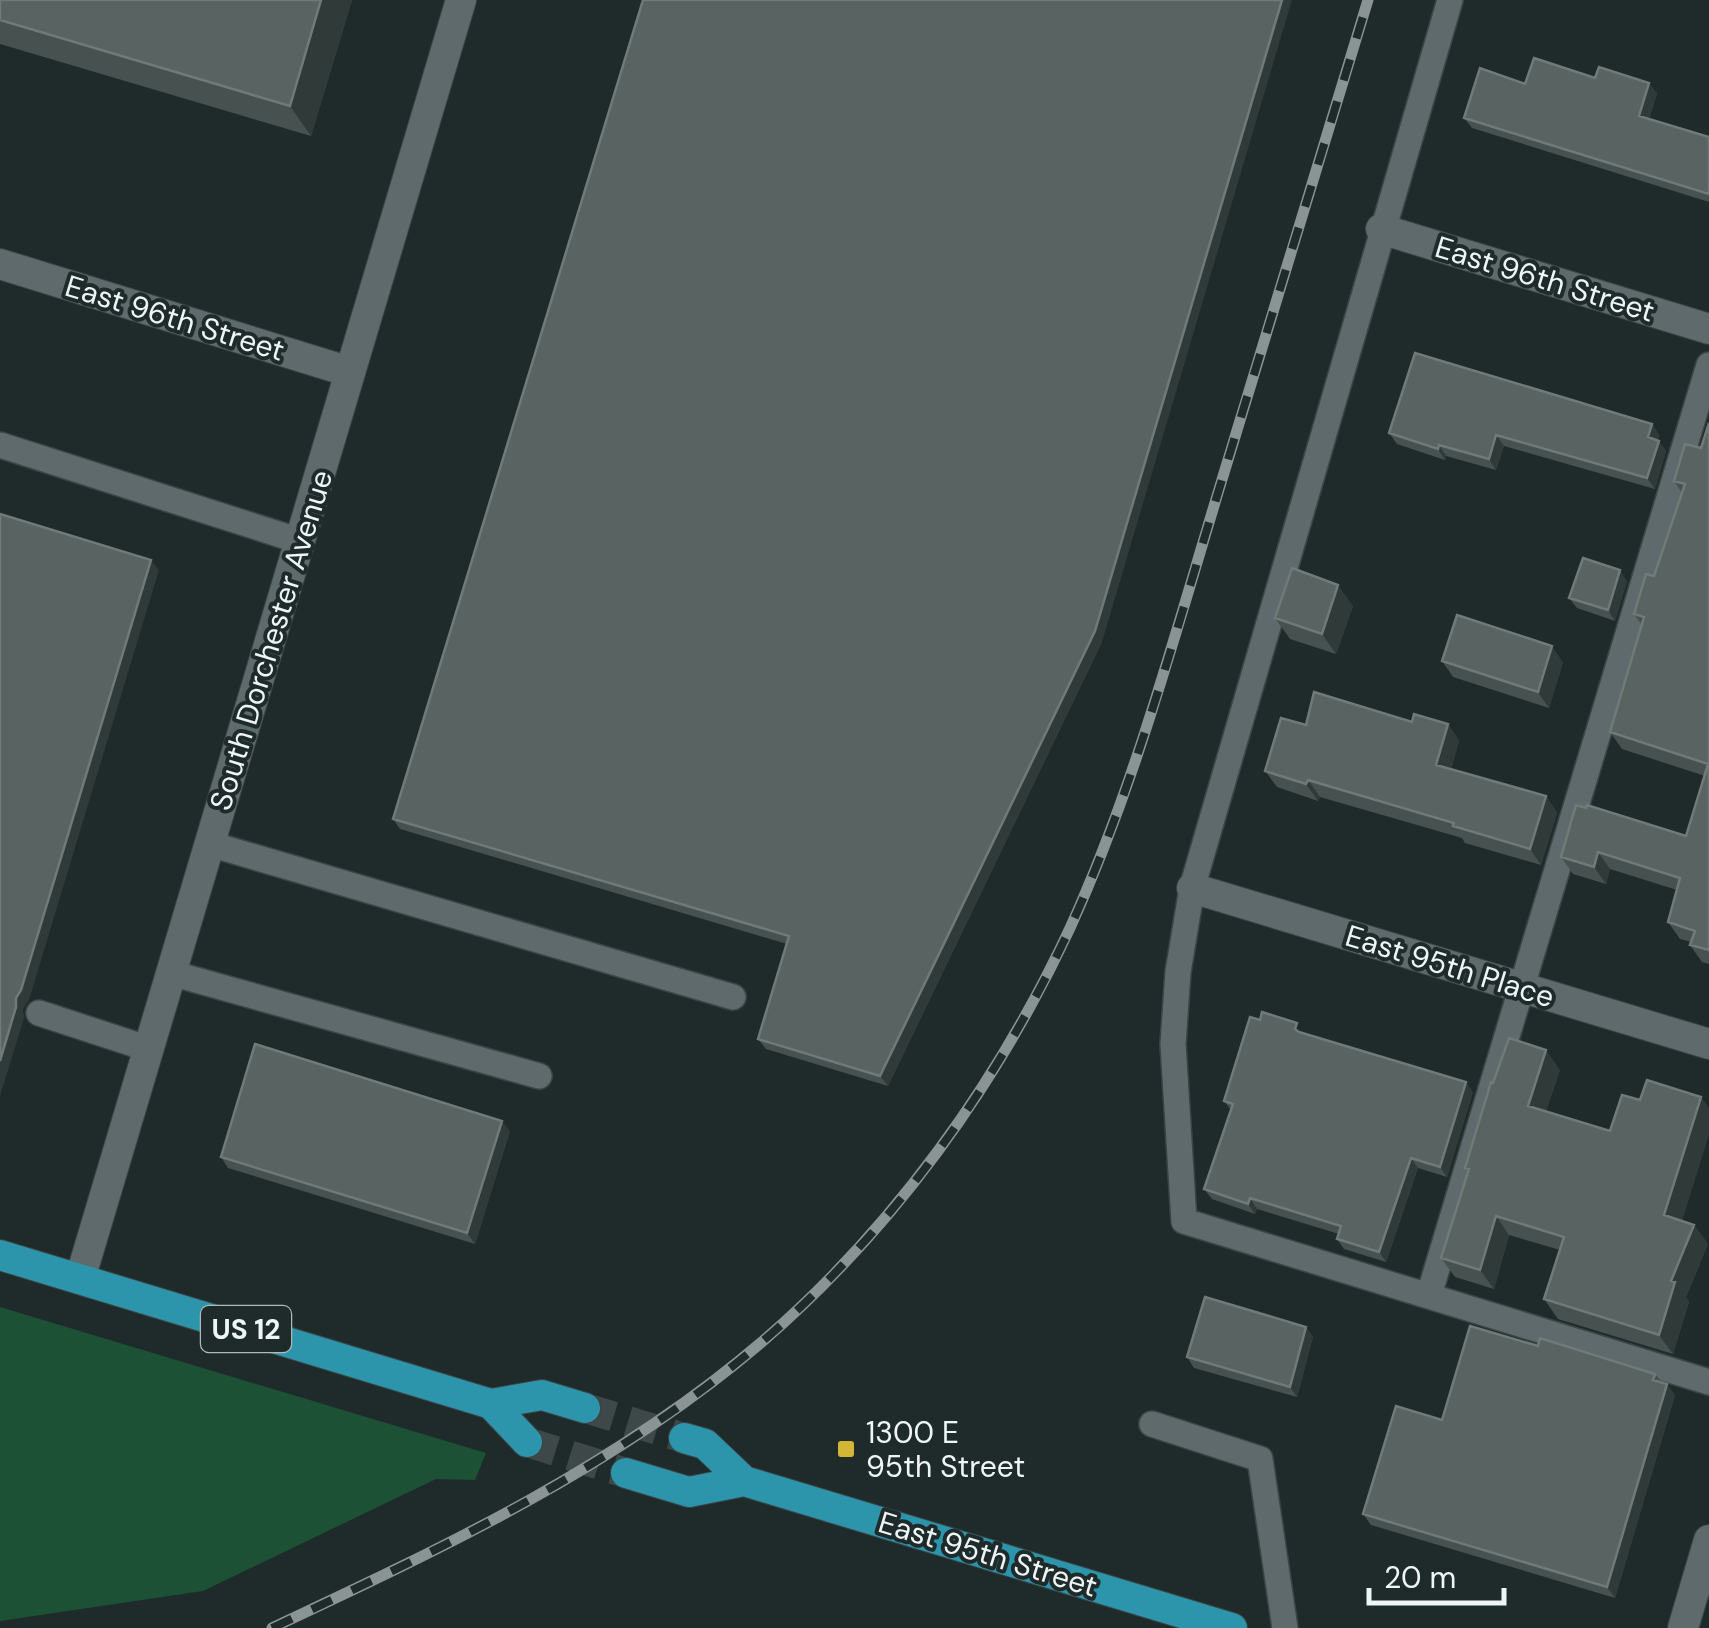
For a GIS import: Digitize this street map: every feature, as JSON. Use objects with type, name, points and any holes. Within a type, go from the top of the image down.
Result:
[{"type":"main road","name":"US 12","points":[[0,1254],[492,1404],[542,1394],[585,1408]]},
{"type":"main road","points":[[492,1404],[527,1442]]},
{"type":"main road","name":"East 95th Street","points":[[684,1438],[704,1444],[744,1481],[1187,1622],[1232,1628]]},
{"type":"main road","name":"East 95th Street","points":[[626,1473],[689,1492],[744,1481]]},
{"type":"street","name":"South Dorchester Avenue","points":[[80,1279],[461,0]]},
{"type":"street","name":"East 96th Street","points":[[1381,229],[1709,329]]},
{"type":"street","name":"East 96th Street","points":[[0,264],[350,372]]},
{"type":"street","name":"East 95th Place","points":[[1192,888],[1709,1044]]},
{"type":"street","points":[[1683,1628],[1709,1540]]},
{"type":"lane","points":[[1450,0],[1192,888],[1178,972],[1173,1044],[1184,1221],[1709,1382]]},
{"type":"lane","points":[[1429,1295],[1709,365]]},
{"type":"lane","points":[[0,445],[300,541]]},
{"type":"lane","points":[[210,844],[733,997]]},
{"type":"lane","points":[[171,973],[538,1076]]},
{"type":"lane","points":[[40,1013],[149,1049]]},
{"type":"lane","points":[[1152,1424],[1260,1459],[1285,1628]]},
{"type":"green space","points":[[0,1307],[486,1453],[475,1480],[436,1479],[203,1591],[0,1621]]},
{"type":"building","points":[[0,0],[321,0],[290,106],[0,20]]},
{"type":"building","points":[[643,0],[1282,0],[1095,631],[880,1076],[758,1039],[789,936],[393,819]]},
{"type":"building","points":[[1534,58],[1595,78],[1599,67],[1649,83],[1639,116],[1709,137],[1709,194],[1464,118],[1480,68],[1525,84]]},
{"type":"building","points":[[1415,353],[1652,424],[1648,437],[1659,441],[1647,478],[1496,435],[1489,459],[1439,445],[1438,449],[1389,433]]},
{"type":"building","points":[[1709,423],[1709,950],[1690,945],[1695,931],[1668,922],[1680,878],[1598,852],[1594,867],[1561,857],[1576,805],[1686,836],[1708,764],[1610,732],[1644,617],[1634,614],[1646,574],[1654,576],[1685,484],[1674,481],[1685,444],[1701,448]]},
{"type":"building","points":[[0,514],[151,560],[0,1061]]},
{"type":"building","points":[[1583,558],[1620,570],[1608,610],[1569,598]]},
{"type":"building","points":[[1292,568],[1338,585],[1322,634],[1275,618]]},
{"type":"building","points":[[1457,615],[1552,646],[1538,692],[1442,661]]},
{"type":"building","points":[[1314,692],[1412,722],[1414,714],[1448,724],[1436,765],[1546,796],[1530,849],[1308,780],[1306,784],[1265,771],[1281,718],[1306,725]]},
{"type":"building","points":[[1262,1012],[1297,1023],[1295,1029],[1299,1032],[1466,1082],[1440,1167],[1411,1158],[1379,1252],[1337,1239],[1341,1226],[1250,1198],[1248,1204],[1204,1189],[1233,1104],[1224,1101],[1250,1017],[1260,1020]]},
{"type":"building","points":[[1509,1038],[1546,1050],[1528,1106],[1610,1131],[1622,1095],[1640,1100],[1647,1080],[1701,1097],[1664,1215],[1694,1225],[1671,1281],[1675,1282],[1659,1335],[1544,1299],[1564,1237],[1496,1216],[1480,1270],[1441,1258],[1491,1082]]},
{"type":"building","points":[[255,1044],[502,1121],[467,1233],[221,1157]]},
{"type":"building","points":[[1205,1297],[1306,1327],[1290,1387],[1187,1357]]},
{"type":"building","points":[[1470,1326],[1538,1346],[1540,1338],[1655,1374],[1653,1380],[1667,1384],[1607,1587],[1363,1514],[1396,1406],[1442,1420]]},
{"type":"tunnel","points":[[585,1408],[684,1438]]},
{"type":"tunnel","points":[[527,1442],[626,1473]]},
{"type":"railway","points":[[272,1628],[528,1501],[649,1427],[707,1386],[763,1341],[856,1251],[938,1151],[976,1097],[1070,928],[1133,769],[1368,0]]},
{"type":"place","name":"1300 E 95th Street","points":[[846,1449]]}]
